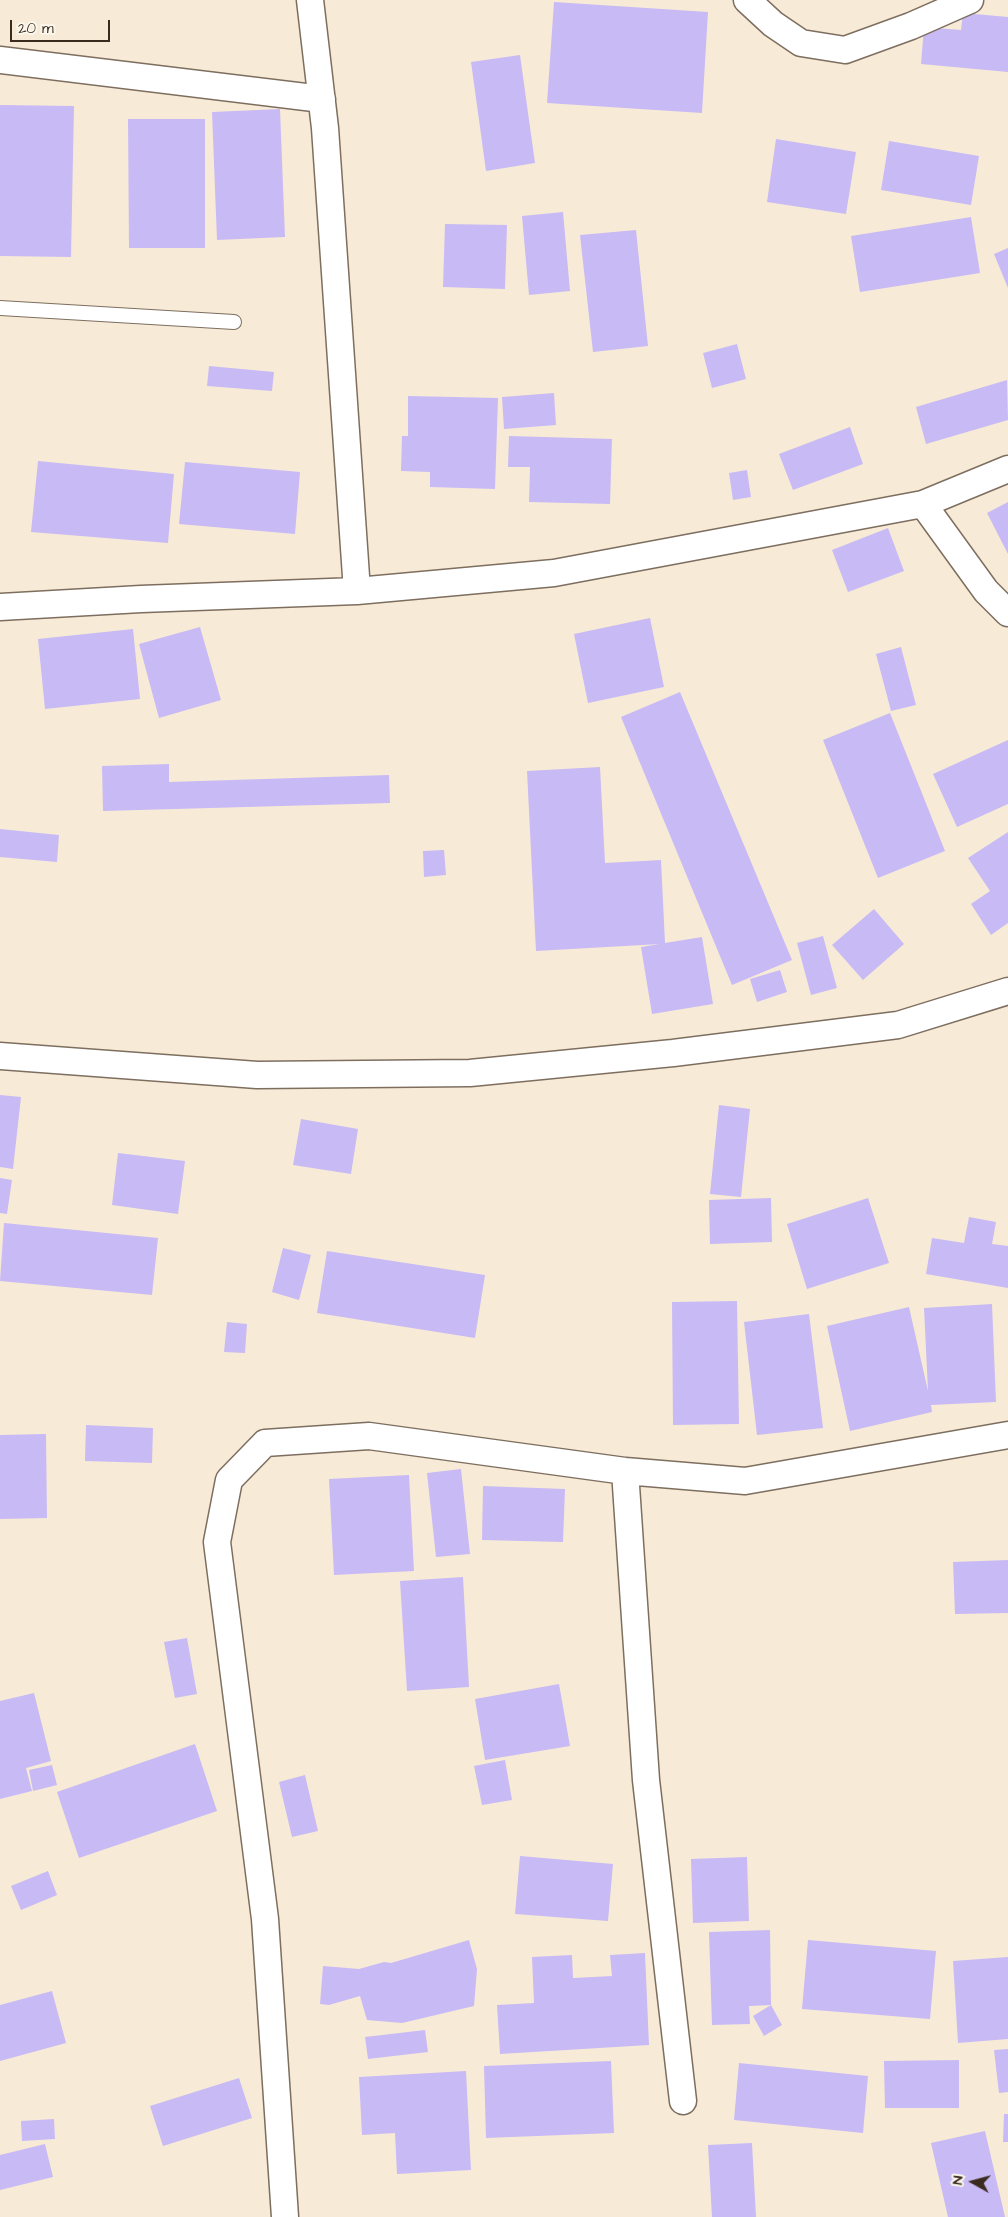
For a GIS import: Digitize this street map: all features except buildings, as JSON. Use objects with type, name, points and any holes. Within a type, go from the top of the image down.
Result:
[{"type":"street","points":[[310,0],[322,99],[357,591]]},
{"type":"street","points":[[747,0],[773,24],[802,44],[845,50],[911,26],[970,0]]},
{"type":"street","points":[[0,60],[322,99]]},
{"type":"street","points":[[0,607],[141,599],[357,591],[554,574],[923,504],[1008,469]]},
{"type":"street","points":[[923,504],[986,591],[1008,613]]},
{"type":"street","points":[[0,1056],[257,1075],[470,1073],[673,1053],[898,1025],[1008,991]]},
{"type":"street","points":[[285,2217],[266,1919],[217,1542],[229,1480],[265,1443],[369,1436],[625,1471],[744,1481],[1008,1435]]},
{"type":"street","points":[[625,1471],[646,1780],[683,2102]]},
{"type":"lane","points":[[0,308],[234,322]]}]
